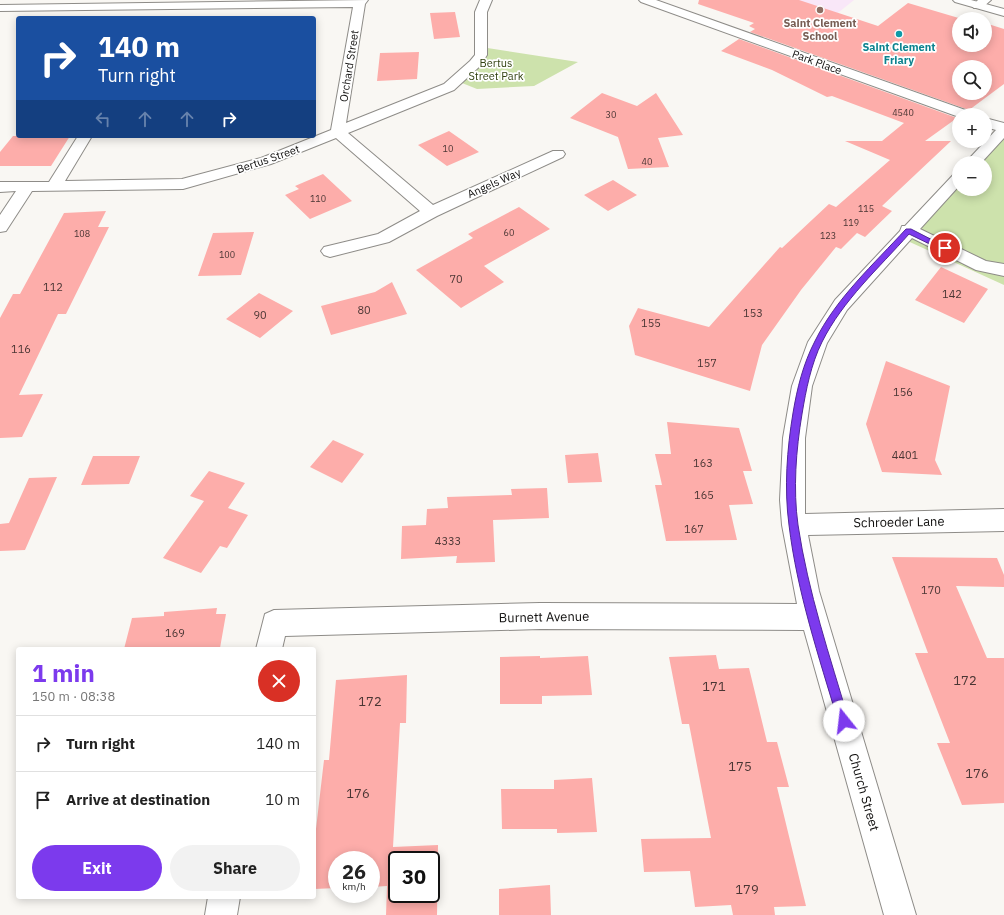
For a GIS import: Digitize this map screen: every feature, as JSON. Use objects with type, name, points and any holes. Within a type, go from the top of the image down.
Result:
[{"type":"street","name":"Bertus Street","points":[[0,187],[184,184],[266,161],[449,87],[475,64],[481,55],[481,12],[486,0]]},
{"type":"street","name":"Park Place","points":[[645,0],[952,110]]},
{"type":"street","points":[[959,0],[982,3],[1004,13]]},
{"type":"street","name":"Orchard Street","points":[[338,132],[361,2]]},
{"type":"street","points":[[0,8],[120,4],[361,2]]},
{"type":"street","points":[[979,156],[1004,129],[992,125]]},
{"type":"street","points":[[338,132],[431,212]]},
{"type":"street","points":[[54,186],[84,138]]},
{"type":"street","name":"Angels Way","points":[[330,251],[383,238],[431,212],[558,154]]},
{"type":"street","name":"Church Street","points":[[900,915],[806,591],[794,525],[792,500],[794,438],[802,386],[818,342],[841,305],[908,230],[952,184]]},
{"type":"street","points":[[0,227],[27,187]]},
{"type":"street","points":[[908,230],[982,266],[1004,270]]},
{"type":"street","name":"Schroeder Lane","points":[[794,525],[1004,520]]},
{"type":"street","name":"Burnett Avenue","points":[[269,647],[274,623],[540,616],[813,617]]},
{"type":"street","points":[[221,915],[224,899]]},
{"type":"shaded area","name":"Saint Clement School","points":[[766,0],[854,0],[829,20]]},
{"type":"green space","name":"Bertus Street Park","points":[[481,47],[578,62],[534,86],[477,89],[457,81]]},
{"type":"green space","points":[[1004,130],[1004,285],[901,238],[952,184],[952,196],[992,196],[992,156],[980,156],[987,148],[992,148],[992,143]]},
{"type":"building","points":[[699,0],[799,0],[878,26],[908,3],[952,16],[952,52],[992,52],[992,25],[1004,29],[1004,84],[992,93],[992,60],[952,60],[952,100],[982,100],[972,108],[963,108],[750,32],[755,29],[749,26],[754,23],[698,4]]},
{"type":"building","points":[[455,12],[460,37],[434,39],[430,13]]},
{"type":"building","points":[[739,39],[952,116],[952,122],[925,141],[951,141],[882,206],[892,211],[865,237],[857,233],[841,249],[836,247],[801,290],[762,345],[750,391],[635,355],[629,326],[638,308],[709,327],[780,247],[782,248],[829,204],[836,207],[890,160],[845,141],[882,141],[904,123],[832,96],[827,97],[772,70],[721,51]]},
{"type":"building","points":[[419,52],[417,79],[377,81],[380,53]]},
{"type":"building","points":[[602,93],[637,106],[656,93],[683,135],[658,138],[669,167],[628,169],[618,137],[570,118]]},
{"type":"building","points":[[449,131],[479,152],[447,166],[418,145]]},
{"type":"building","points":[[13,136],[16,136],[16,138],[69,138],[51,166],[0,166],[0,152]]},
{"type":"building","points":[[323,174],[352,201],[310,219],[285,195],[299,189],[295,186]]},
{"type":"building","points":[[613,180],[637,195],[608,211],[584,195]]},
{"type":"building","points":[[519,207],[550,229],[484,266],[504,282],[461,308],[416,270],[473,238],[468,234]]},
{"type":"building","points":[[106,211],[98,227],[109,227],[66,314],[58,314],[19,395],[43,394],[22,437],[0,438],[0,318],[13,294],[20,294],[64,213]]},
{"type":"building","points":[[254,232],[241,275],[198,276],[213,233]]},
{"type":"building","points":[[941,267],[988,289],[964,323],[915,300]]},
{"type":"building","points":[[392,282],[407,314],[331,335],[321,306],[375,292]]},
{"type":"building","points":[[259,293],[293,311],[260,338],[226,319]]},
{"type":"building","points":[[886,361],[950,386],[935,460],[942,475],[882,472],[866,424]]},
{"type":"building","points":[[667,422],[739,428],[752,471],[743,471],[753,504],[729,505],[737,540],[666,541],[655,485],[662,485],[655,454],[671,454]]},
{"type":"building","points":[[333,440],[364,454],[342,483],[310,467]]},
{"type":"building","points":[[598,453],[602,482],[568,483],[565,455]]},
{"type":"building","points":[[93,456],[140,456],[129,484],[81,485]]},
{"type":"building","points":[[209,471],[245,483],[228,508],[248,515],[227,548],[220,546],[201,573],[163,558],[204,501],[190,496]]},
{"type":"building","points":[[57,477],[25,550],[0,551],[0,524],[9,523],[29,478]]},
{"type":"building","points":[[547,488],[549,518],[493,520],[495,562],[456,563],[457,556],[401,559],[402,526],[426,525],[427,509],[448,508],[447,497],[512,495],[511,489]]},
{"type":"building","points":[[892,557],[997,558],[1004,575],[1004,587],[956,586],[987,658],[1004,658],[1004,803],[962,805],[937,743],[950,743],[915,653],[928,653]]},
{"type":"building","points":[[217,608],[216,614],[226,614],[220,647],[125,647],[132,618],[164,616],[164,612]]},
{"type":"building","points":[[716,655],[719,669],[749,668],[767,742],[777,742],[789,787],[777,787],[806,906],[774,907],[775,915],[733,915],[731,905],[695,907],[690,871],[644,872],[641,839],[711,838],[689,724],[682,724],[669,657]]},
{"type":"building","points":[[540,656],[540,658],[588,656],[592,695],[542,696],[542,704],[500,704],[500,657]]},
{"type":"building","points":[[407,675],[406,723],[400,723],[393,847],[438,845],[438,851],[388,851],[388,903],[437,903],[437,915],[386,915],[387,886],[380,886],[380,851],[328,851],[328,888],[316,889],[316,829],[324,760],[329,760],[336,680]]},
{"type":"building","points":[[592,778],[597,832],[557,833],[557,829],[502,829],[501,789],[554,789],[554,780]]},
{"type":"building","points":[[550,885],[551,915],[499,915],[499,889]]},
{"type":"place","name":"Saint Clement School","points":[[820,10]]},
{"type":"place","name":"Saint Clement Friary","points":[[899,34]]},
{"type":"route","points":[[844,721],[806,591],[794,525],[792,500],[794,438],[802,386],[818,342],[841,305],[908,230],[945,248]]}]
